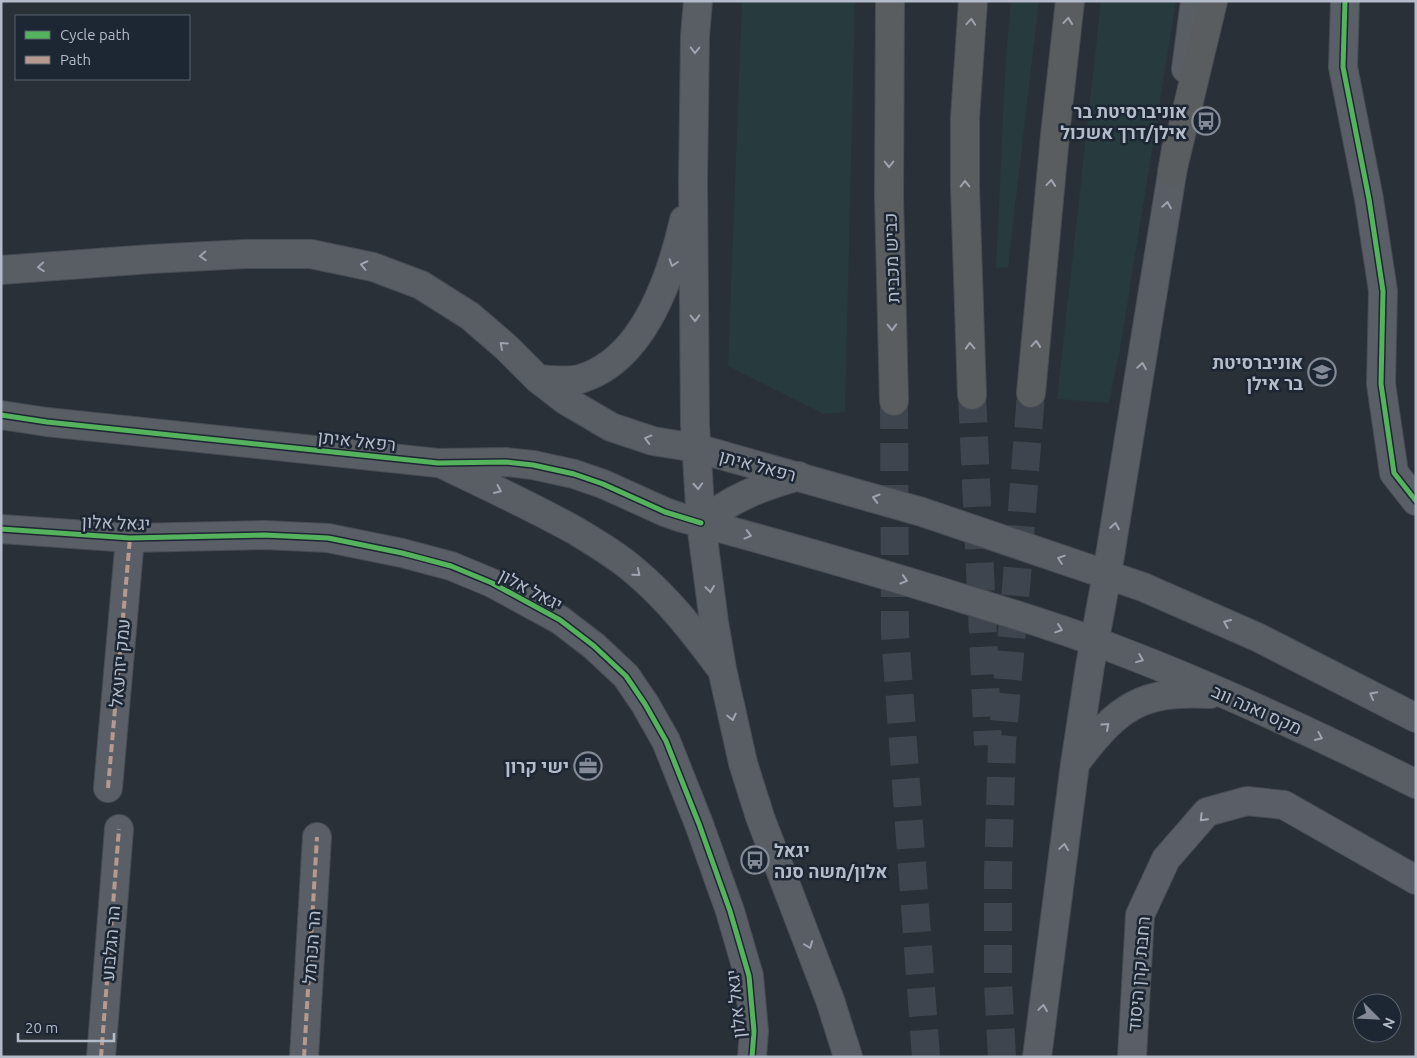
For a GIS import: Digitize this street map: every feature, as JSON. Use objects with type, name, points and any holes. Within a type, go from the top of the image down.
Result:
[{"type":"highway","points":[[890,1],[890,116]]},
{"type":"highway","points":[[890,116],[893,59],[900,1]]},
{"type":"highway","points":[[972,395],[965,118],[973,1]]},
{"type":"highway","points":[[1031,393],[1056,126],[1070,1]]},
{"type":"highway","points":[[1172,172],[1213,1]]},
{"type":"highway","name":"כביש מכבית","points":[[890,116],[889,198],[894,401]]},
{"type":"main road","points":[[698,1],[695,36],[693,182],[696,448],[700,523],[722,669],[743,763],[760,817],[830,1000],[848,1057]]},
{"type":"main road","points":[[1037,1057],[1076,764],[1172,172],[1195,1]]},
{"type":"main road","points":[[538,379],[579,379],[612,362],[630,345],[647,320],[664,287],[679,243],[693,182]]},
{"type":"main road","name":"רפאל איתן","points":[[1,270],[245,254],[311,254],[373,267],[421,284],[470,316],[507,348],[538,379],[565,400],[610,427],[653,441],[696,448],[800,476],[922,512],[1108,574]]},
{"type":"main road","name":"רפאל איתן","points":[[1,415],[47,422],[438,462],[506,462],[533,465],[574,474],[603,484],[665,512],[700,523],[864,568],[1095,641]]},
{"type":"main road","points":[[438,462],[546,514],[598,544],[634,570],[654,588],[690,628],[722,669]]},
{"type":"main road","points":[[700,523],[720,507],[741,496],[759,488],[800,476]]},
{"type":"main road","points":[[1108,574],[1143,587],[1257,637],[1416,718]]},
{"type":"main road","name":"מקס ואנה ווב","points":[[1095,641],[1227,695],[1353,752],[1416,784]]},
{"type":"main road","points":[[1076,764],[1098,734],[1117,716],[1140,702],[1162,695],[1187,693],[1227,695]]},
{"type":"main road","points":[[830,1000],[861,1057]]},
{"type":"street","points":[[1345,1],[1343,67],[1369,199],[1383,291],[1381,384],[1394,473],[1416,501]]},
{"type":"street","name":"יגאל אלון","points":[[1,529],[130,538],[264,535],[328,538],[452,566],[492,583],[560,620],[594,646],[626,676],[645,704],[666,741],[699,824],[730,912],[749,976],[754,1031],[752,1057]]},
{"type":"street","name":"עמק יזרעאל","points":[[108,788],[130,538]]},
{"type":"street","name":"רחבת קרן היסוד","points":[[1132,1057],[1140,915],[1166,860],[1207,812],[1247,802],[1284,805],[1416,880]]},
{"type":"street","name":"הר הגלבוע","points":[[101,1057],[119,829]]},
{"type":"street","name":"הר הכרמל","points":[[304,1057],[317,837]]},
{"type":"green space","points":[[742,1],[855,1],[845,412],[824,414],[728,366]]},
{"type":"green space","points":[[1011,1],[1039,1],[1008,267],[996,268],[1006,55]]},
{"type":"green space","points":[[1101,1],[1176,1],[1120,349],[1109,403],[1057,399]]},
{"type":"tunnel","points":[[1002,1057],[998,984],[998,873],[1002,744],[1031,393]]},
{"type":"tunnel","points":[[972,395],[988,745]]},
{"type":"tunnel","points":[[894,401],[895,634],[926,1057]]},
{"type":"marked path","points":[[108,788],[130,538]]},
{"type":"marked path","points":[[101,1057],[119,829]]},
{"type":"marked path","points":[[304,1057],[317,837]]},
{"type":"cycle path","points":[[1345,1],[1343,67],[1369,199],[1383,291],[1381,384],[1394,473],[1416,501]]},
{"type":"cycle path","points":[[1,415],[47,422],[438,463],[506,462],[533,465],[574,474],[603,484],[665,512],[701,523]]},
{"type":"cycle path","points":[[1,529],[130,538],[264,535],[328,538],[402,553],[451,566],[492,583],[560,620],[594,646],[626,676],[645,704],[666,741],[699,824],[730,911],[749,976],[754,1031],[752,1057]]},
{"type":"place","name":"אוניברסיטת בר אילן/דרך אשכול","points":[[1206,121]]},
{"type":"place","name":"אוניברסיטת בר אילן","points":[[1322,372]]},
{"type":"place","name":"ישי קרון","points":[[588,766]]},
{"type":"place","name":"יגאל אלון/משה סנה","points":[[755,860]]}]
